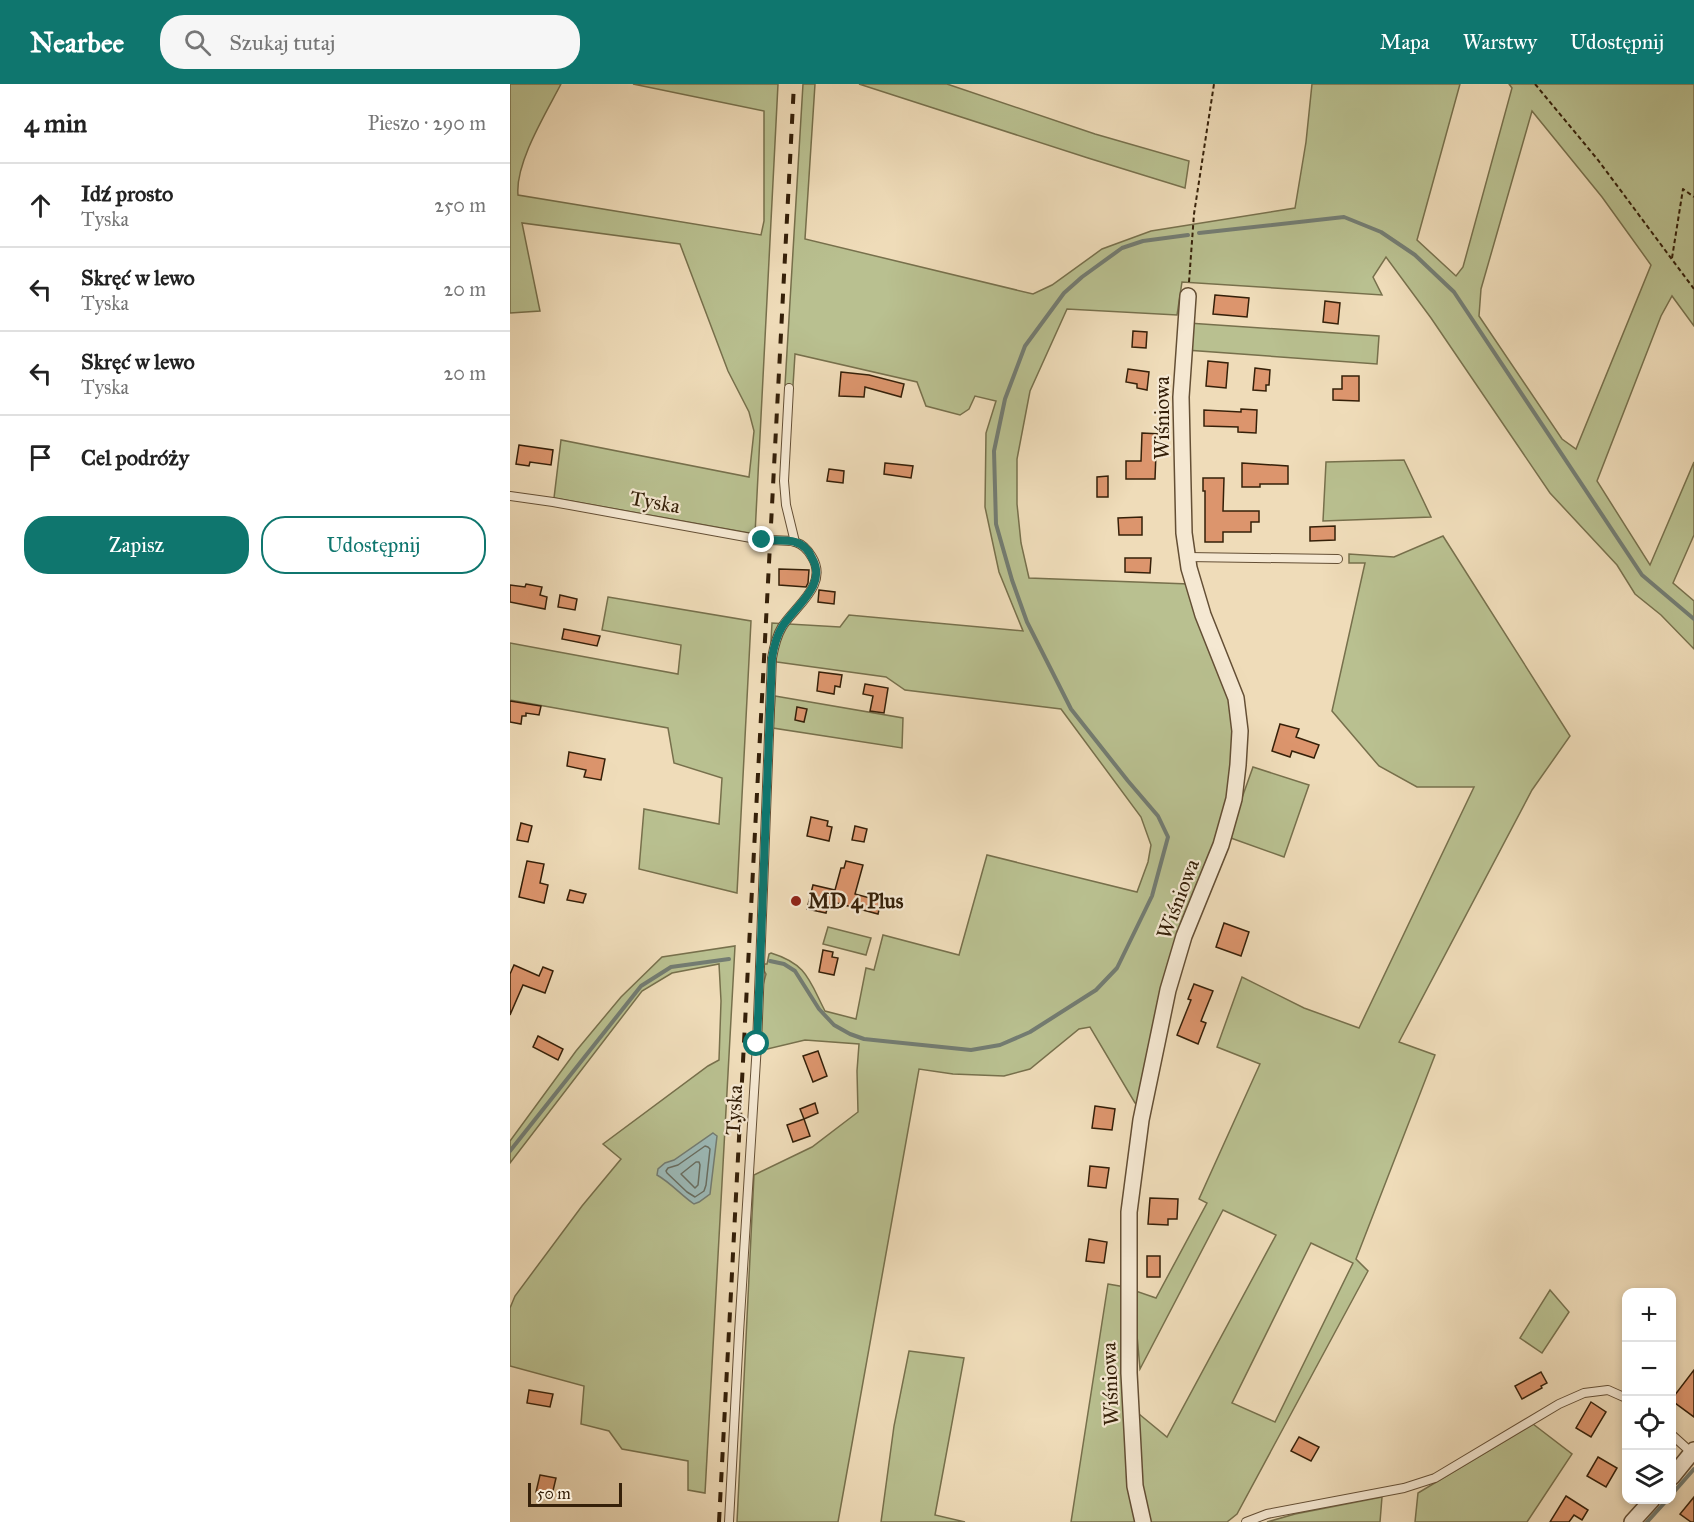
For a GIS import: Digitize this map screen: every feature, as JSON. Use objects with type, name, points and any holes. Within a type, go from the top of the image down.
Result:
[{"type":"street","name":"Wiśniowa","points":[[1143,1522],[1135,1486],[1133,1452],[1129,1212],[1141,1120],[1168,990],[1184,936],[1221,844],[1234,798],[1239,765],[1240,731],[1236,698],[1203,615],[1189,568],[1184,533],[1180,396],[1188,296]]},
{"type":"street","points":[[1676,1471],[1693,1452]]},
{"type":"street","points":[[1632,1522],[1648,1504]]},
{"type":"lane","name":"Tyska","points":[[789,388],[783,482],[795,542]]},
{"type":"lane","name":"Tyska","points":[[510,496],[762,540],[795,542],[806,549],[816,566],[817,574],[810,592],[782,628],[775,641],[772,658],[757,1044],[729,1522]]},
{"type":"lane","points":[[1187,557],[1338,559]]},
{"type":"lane","points":[[1246,1522],[1267,1514],[1404,1488],[1435,1478],[1559,1404],[1584,1393],[1608,1390],[1622,1396]]},
{"type":"lane","points":[[1676,1439],[1693,1452]]},
{"type":"path","points":[[1188,296],[1194,214],[1214,84]]},
{"type":"path","points":[[1535,84],[1598,160],[1694,289]]},
{"type":"path","points":[[1672,258],[1683,189],[1694,196]]},
{"type":"green space","points":[[510,84],[561,84],[526,153],[518,182],[518,195],[761,235],[764,221],[764,111],[633,84],[778,84],[755,534],[554,498],[561,440],[749,477],[754,431],[749,412],[728,371],[680,244],[522,223],[540,311],[510,313]]},
{"type":"green space","points":[[803,84],[815,84],[805,239],[1033,294],[1052,285],[1102,249],[1151,231],[1295,208],[1306,142],[1312,84],[1460,84],[1417,240],[1456,276],[1463,267],[1512,88],[1509,84],[1694,84],[1694,326],[1672,296],[1661,316],[1597,481],[1650,565],[1694,462],[1694,535],[1673,583],[1694,601],[1694,649],[1661,615],[1635,594],[1617,565],[1550,493],[1431,318],[1386,257],[1373,277],[1382,295],[1182,282],[1177,315],[1067,309],[1030,391],[1017,459],[1017,504],[1021,543],[1029,578],[1189,584],[1233,705],[1232,794],[1140,1106],[1135,1103],[1090,1027],[1079,1029],[1030,1069],[1004,1076],[953,1074],[919,1069],[838,1522],[737,1522],[754,1175],[812,1147],[858,1112],[859,1044],[805,1040],[759,1051],[763,985],[766,974],[763,969],[764,964],[767,964],[771,953],[792,962],[806,975],[825,1011],[856,1019],[866,968],[874,970],[883,935],[959,955],[987,855],[1137,892],[1148,862],[1151,845],[1141,817],[1061,709],[905,690],[886,677],[777,662],[770,659],[772,623],[840,627],[849,615],[1023,631],[999,572],[985,507],[986,433],[996,401],[975,396],[969,409],[960,415],[926,406],[917,382],[795,354],[793,386],[785,385]],"holes":[[[1532,111],[1602,197],[1651,265],[1576,449],[1562,439],[1479,316],[1481,289]]]},
{"type":"green space","points":[[859,84],[947,84],[1095,134],[1189,161],[1185,188],[1088,158]]},
{"type":"green space","points":[[1188,323],[1379,336],[1377,364],[1186,350]]},
{"type":"green space","points":[[1404,460],[1431,517],[1323,521],[1326,462]]},
{"type":"green space","points":[[1443,536],[1570,736],[1532,790],[1399,1042],[1435,1055],[1356,1259],[1368,1271],[1237,1514],[1227,1522],[1146,1522],[1138,1489],[1139,1414],[1167,1437],[1276,1235],[1223,1210],[1140,1369],[1133,1290],[1156,1298],[1207,1203],[1199,1199],[1260,1064],[1217,1047],[1242,977],[1304,1008],[1359,1028],[1474,787],[1417,787],[1379,766],[1332,711],[1365,563],[1349,563],[1349,554],[1394,557]],"holes":[[[1311,1243],[1353,1263],[1275,1422],[1232,1403]]]},
{"type":"green space","points":[[608,597],[751,621],[737,893],[639,869],[644,809],[719,824],[722,778],[674,763],[668,728],[510,700],[510,643],[678,674],[681,645],[602,630]]},
{"type":"green space","points":[[775,696],[903,718],[902,748],[773,728]]},
{"type":"green space","points":[[1253,767],[1309,785],[1284,857],[1228,837]]},
{"type":"green space","points":[[828,927],[871,938],[866,955],[823,944]]},
{"type":"green space","points":[[735,946],[705,1493],[688,1490],[688,1461],[622,1449],[609,1431],[581,1424],[584,1386],[510,1366],[510,1308],[515,1296],[582,1206],[621,1159],[603,1144],[719,1060],[721,1001],[719,964],[672,973],[642,991],[510,1163],[510,1141],[576,1051],[621,997],[662,957]]},
{"type":"green space","points":[[1108,1284],[1125,1287],[1138,1522],[1071,1522]]},
{"type":"green space","points":[[1550,1290],[1569,1312],[1542,1353],[1520,1338]]},
{"type":"green space","points":[[909,1351],[964,1358],[935,1515],[965,1522],[881,1522],[894,1426]]},
{"type":"green space","points":[[1533,1424],[1572,1454],[1527,1522],[1415,1522],[1418,1493]]},
{"type":"green space","points":[[1382,1497],[1380,1522],[1267,1522],[1295,1514]]},
{"type":"water","points":[[713,1133],[717,1136],[710,1194],[694,1204],[657,1175],[658,1169]]},
{"type":"building","points":[[1215,295],[1249,298],[1247,317],[1213,314]]},
{"type":"building","points":[[1325,301],[1340,303],[1338,324],[1323,322]]},
{"type":"building","points":[[1133,331],[1147,332],[1146,348],[1132,347]]},
{"type":"building","points":[[1208,361],[1228,363],[1226,388],[1206,386]]},
{"type":"building","points":[[1255,368],[1270,370],[1269,385],[1266,385],[1266,391],[1253,390]]},
{"type":"building","points":[[1128,369],[1149,372],[1147,390],[1137,388],[1137,384],[1126,382]]},
{"type":"building","points":[[841,372],[869,375],[904,384],[901,397],[865,387],[864,397],[839,396]]},
{"type":"building","points":[[1342,376],[1359,376],[1359,401],[1333,400],[1333,389],[1342,389]]},
{"type":"building","points":[[1241,409],[1257,410],[1256,433],[1238,432],[1238,427],[1204,426],[1204,410],[1241,412]]},
{"type":"building","points":[[1142,433],[1161,434],[1160,454],[1156,453],[1155,479],[1126,479],[1126,461],[1141,461]]},
{"type":"building","points":[[519,445],[553,450],[551,465],[530,462],[529,466],[516,464]]},
{"type":"building","points":[[885,463],[913,466],[911,478],[884,474]]},
{"type":"building","points":[[1242,463],[1288,466],[1288,484],[1260,484],[1260,487],[1242,487]]},
{"type":"building","points":[[829,469],[844,471],[843,483],[827,481]]},
{"type":"building","points":[[1108,476],[1108,497],[1097,497],[1097,477]]},
{"type":"building","points":[[1203,478],[1224,478],[1223,511],[1259,511],[1259,522],[1251,522],[1251,532],[1223,532],[1223,542],[1205,542]]},
{"type":"building","points":[[1142,517],[1142,535],[1119,535],[1118,518]]},
{"type":"building","points":[[1335,526],[1335,540],[1310,541],[1310,527]]},
{"type":"building","points":[[1125,558],[1151,558],[1150,573],[1125,572]]},
{"type":"building","points":[[779,569],[809,570],[806,587],[779,585]]},
{"type":"building","points":[[526,584],[542,587],[540,595],[547,597],[545,609],[510,602],[510,585],[525,587]]},
{"type":"building","points":[[819,590],[835,592],[834,604],[818,602]]},
{"type":"building","points":[[560,595],[577,599],[575,610],[558,607]]},
{"type":"building","points":[[564,629],[600,636],[597,646],[562,639]]},
{"type":"building","points":[[819,672],[842,675],[840,687],[835,686],[834,694],[817,691]]},
{"type":"building","points":[[865,684],[888,688],[884,713],[870,711],[873,696],[863,694]]},
{"type":"building","points":[[510,701],[541,706],[539,715],[526,713],[526,716],[522,716],[521,724],[510,722]]},
{"type":"building","points":[[797,707],[807,709],[804,722],[795,720]]},
{"type":"building","points":[[1280,724],[1299,729],[1296,737],[1319,745],[1314,758],[1292,751],[1290,757],[1272,751]]},
{"type":"building","points":[[569,752],[605,759],[601,780],[584,777],[586,770],[567,766]]},
{"type":"building","points":[[811,817],[828,821],[827,826],[832,827],[829,841],[807,836]]},
{"type":"building","points":[[521,823],[532,826],[528,842],[517,840]]},
{"type":"building","points":[[855,826],[867,829],[864,842],[852,840]]},
{"type":"building","points":[[527,861],[544,864],[540,883],[548,885],[544,903],[519,897]]},
{"type":"building","points":[[846,861],[863,865],[855,894],[881,901],[878,914],[833,902],[832,906],[828,905],[826,913],[807,909],[813,885],[835,890],[841,868],[844,868]]},
{"type":"building","points":[[570,890],[586,894],[583,903],[567,900]]},
{"type":"building","points":[[1224,923],[1249,932],[1241,956],[1216,947]]},
{"type":"building","points":[[823,950],[833,952],[832,957],[838,958],[834,975],[819,972]]},
{"type":"building","points":[[514,965],[539,976],[543,967],[553,971],[545,993],[523,985],[510,1015],[510,974]]},
{"type":"building","points":[[1194,984],[1213,991],[1201,1021],[1206,1023],[1198,1044],[1177,1035],[1191,1000],[1188,999]]},
{"type":"building","points":[[538,1036],[563,1049],[558,1060],[533,1047]]},
{"type":"building","points":[[818,1051],[827,1076],[813,1082],[803,1056]]},
{"type":"building","points":[[815,1103],[818,1113],[804,1119],[800,1109]]},
{"type":"building","points":[[1095,1106],[1115,1109],[1112,1130],[1092,1128]]},
{"type":"building","points":[[804,1119],[810,1136],[793,1142],[787,1125]]},
{"type":"building","points":[[1090,1166],[1109,1168],[1106,1188],[1088,1186]]},
{"type":"building","points":[[1150,1198],[1178,1199],[1177,1219],[1168,1219],[1168,1225],[1148,1224]]},
{"type":"building","points":[[1089,1239],[1107,1242],[1104,1263],[1086,1261]]},
{"type":"building","points":[[1147,1256],[1160,1256],[1160,1277],[1147,1277]]},
{"type":"building","points":[[1694,1370],[1694,1417],[1676,1404],[1676,1393]]},
{"type":"building","points":[[1541,1372],[1547,1383],[1522,1399],[1515,1386]]},
{"type":"building","points":[[529,1390],[553,1394],[550,1407],[527,1403]]},
{"type":"building","points":[[1591,1402],[1606,1412],[1591,1437],[1576,1428]]},
{"type":"building","points":[[1299,1437],[1319,1447],[1311,1461],[1291,1451]]},
{"type":"building","points":[[1598,1457],[1617,1468],[1606,1487],[1587,1476]]},
{"type":"building","points":[[540,1475],[556,1478],[552,1495],[536,1492]]},
{"type":"building","points":[[1566,1496],[1588,1510],[1582,1520],[1574,1515],[1569,1522],[1550,1522]]},
{"type":"building","points":[[1694,1497],[1694,1522],[1691,1522],[1680,1514]]},
{"type":"waterway","points":[[1199,233],[1344,217],[1381,232],[1415,255],[1454,292],[1642,575],[1694,619]]},
{"type":"waterway","points":[[770,961],[784,964],[795,971],[819,1009],[834,1025],[850,1034],[864,1039],[971,1050],[1000,1045],[1030,1032],[1096,990],[1117,968],[1152,896],[1168,837],[1158,816],[1071,709],[1027,622],[996,524],[994,451],[1005,399],[1025,346],[1064,293],[1122,248],[1143,241],[1188,235]]},
{"type":"waterway","points":[[510,1151],[641,986],[671,967],[729,959]]},
{"type":"waterway","points":[[1676,1489],[1694,1469]]},
{"type":"waterway","points":[[1647,1522],[1663,1504]]},
{"type":"railway","points":[[719,1522],[794,84]]},
{"type":"place","name":"MD 4 Plus","points":[[796,901]]},
{"type":"route","points":[[757,1044],[772,658],[775,641],[790,615],[810,592],[817,574],[812,558],[801,545],[795,542],[762,540]]}]
